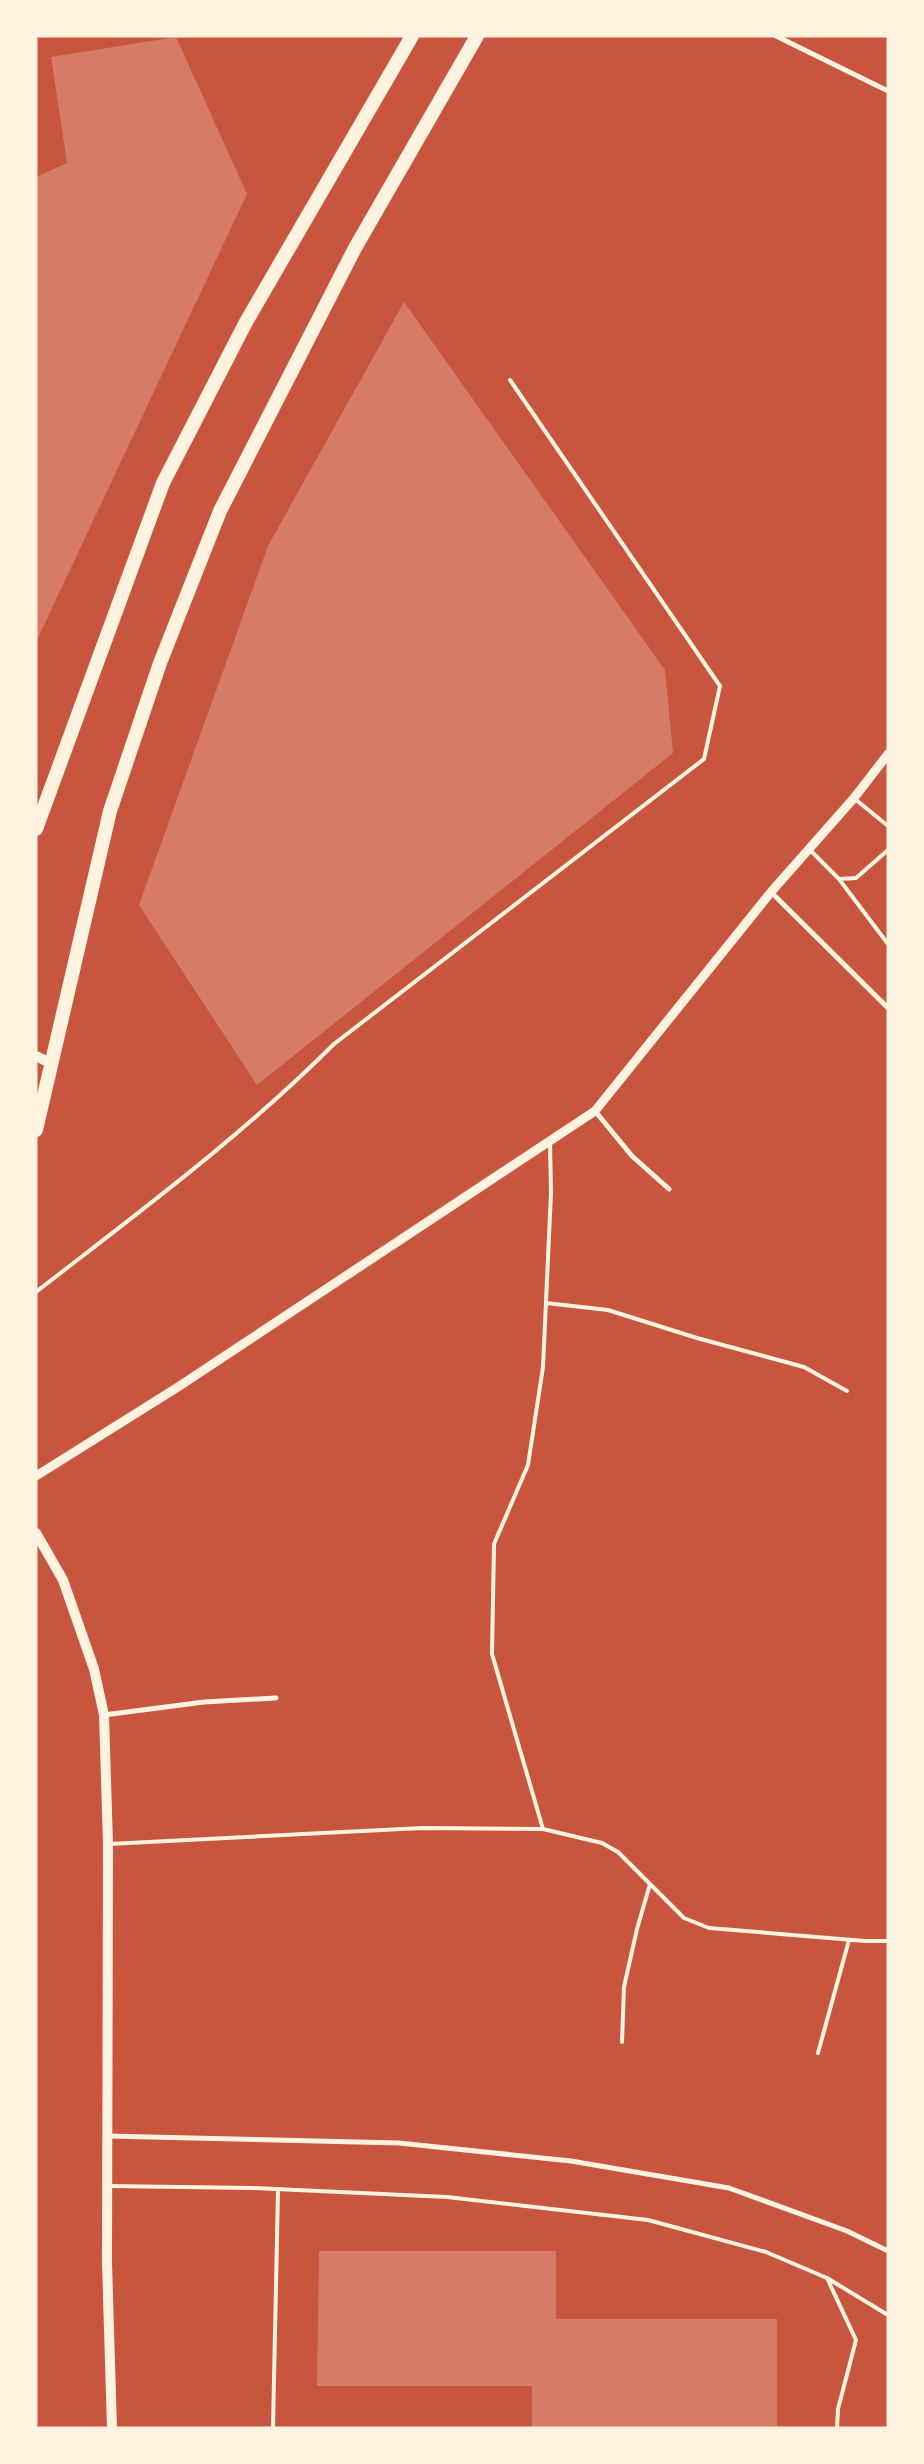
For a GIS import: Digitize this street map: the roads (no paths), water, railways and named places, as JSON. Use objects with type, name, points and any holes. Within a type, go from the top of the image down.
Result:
[{"type":"highway","points":[[36,829],[163,483],[246,322],[412,36]]},
{"type":"highway","points":[[36,1130],[50,1063],[110,811],[160,663],[220,511],[355,248],[477,36]]},
{"type":"main road","points":[[36,1056],[50,1063]]},
{"type":"main road","points":[[36,1533],[64,1580],[94,1669],[104,1715],[108,1844],[107,2186],[112,2428]]},
{"type":"street","points":[[776,36],[887,90]]},
{"type":"street","points":[[36,1476],[178,1387],[483,1183],[550,1142],[595,1111],[771,892],[854,798],[888,754]]},
{"type":"street","points":[[771,892],[888,1008]]},
{"type":"street","points":[[595,1111],[632,1156],[669,1189]]},
{"type":"street","points":[[104,1715],[204,1702],[276,1698]]},
{"type":"street","points":[[107,2136],[399,2143],[571,2161],[728,2188],[847,2231],[888,2251]]},
{"type":"lane","points":[[36,1292],[183,1178],[282,1096],[334,1044],[704,759],[720,686],[510,380]]},
{"type":"lane","points":[[854,798],[888,826]]},
{"type":"lane","points":[[809,849],[839,878],[888,944]]},
{"type":"lane","points":[[839,878],[856,878],[888,850]]},
{"type":"lane","points":[[543,1829],[492,1654],[494,1544],[528,1465],[543,1367],[551,1193],[550,1142]]},
{"type":"lane","points":[[546,1303],[608,1310],[697,1338],[804,1367],[848,1391]]},
{"type":"lane","points":[[108,1844],[422,1828],[543,1829],[602,1843],[618,1852],[684,1918],[709,1928],[849,1940],[888,1941]]},
{"type":"lane","points":[[622,2042],[624,1987],[650,1884]]},
{"type":"lane","points":[[818,2053],[849,1940]]},
{"type":"lane","points":[[107,2186],[278,2190],[447,2197],[648,2220],[766,2252],[827,2278],[888,2315]]},
{"type":"lane","points":[[273,2428],[278,2190]]},
{"type":"lane","points":[[827,2278],[856,2340],[838,2409],[837,2428]]}]
